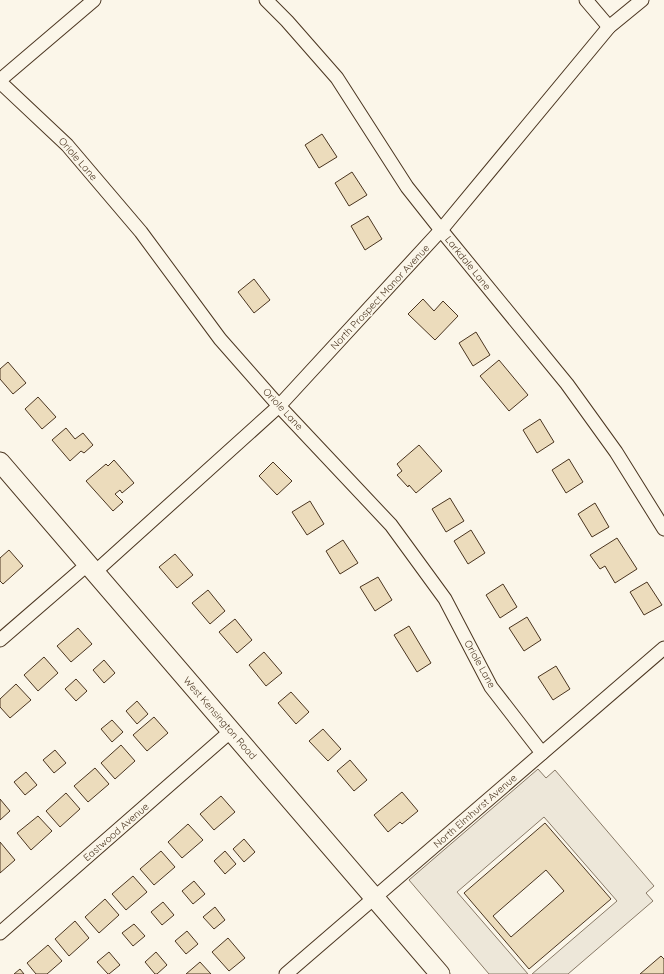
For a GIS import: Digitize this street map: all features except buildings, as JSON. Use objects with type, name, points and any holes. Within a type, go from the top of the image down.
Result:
[{"type":"main road","name":"West Kensington Road","points":[[0,462],[440,974]]},
{"type":"street","points":[[0,81],[94,0]]},
{"type":"street","name":"Larkdale Lane","points":[[266,0],[287,21],[337,78],[407,187],[567,384],[616,452],[664,529]]},
{"type":"street","points":[[586,0],[609,27]]},
{"type":"street","name":"North Prospect Manor Avenue","points":[[0,640],[91,568],[279,406],[441,230],[609,27],[642,0]]},
{"type":"street","name":"Oriole Lane","points":[[0,81],[67,145],[141,232],[220,339],[279,406],[392,525],[445,599],[491,687],[542,753]]},
{"type":"street","name":"North Elmhurst Avenue","points":[[286,974],[664,648]]},
{"type":"street","name":"Eastwood Avenue","points":[[0,933],[231,731]]},
{"type":"shaded area","points":[[538,769],[546,778],[555,770],[654,886],[646,893],[653,901],[568,974],[532,974],[617,901],[544,817],[457,892],[528,974],[489,974],[409,880]]}]
